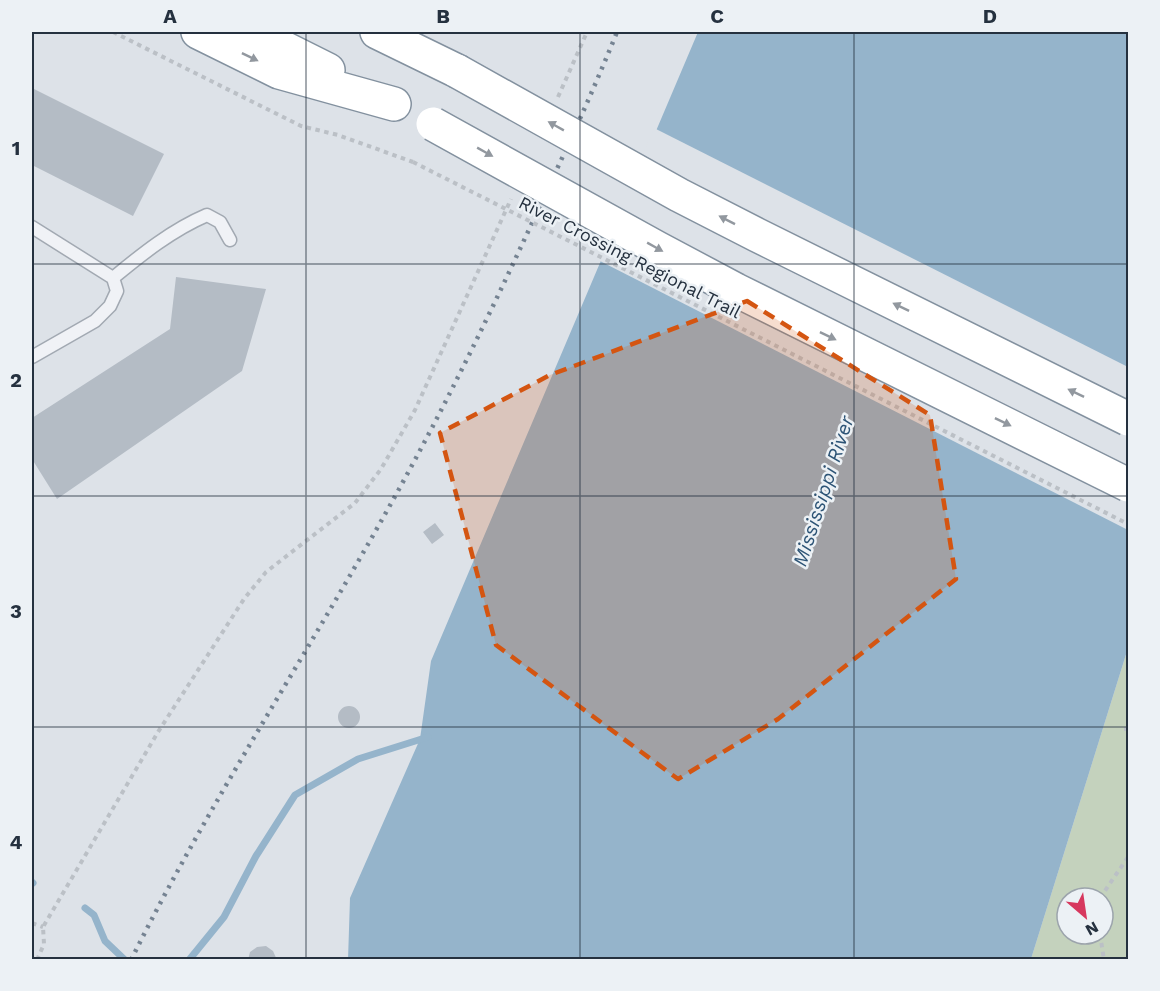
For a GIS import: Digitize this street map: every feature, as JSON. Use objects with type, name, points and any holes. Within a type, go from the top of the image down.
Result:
[{"type":"highway","points":[[198,32],[279,72],[394,104]]},
{"type":"highway","points":[[252,32],[434,124],[736,290],[1128,484]]},
{"type":"highway","points":[[377,32],[457,71],[708,210],[1128,419]]},
{"type":"highway","points":[[424,32],[457,71]]},
{"type":"lane","points":[[113,278],[168,236],[207,215],[220,222],[230,240]]},
{"type":"lane","points":[[32,227],[113,278],[117,291],[110,306],[95,321],[32,357]]},
{"type":"path","name":"River Crossing Regional Trail","points":[[113,32],[302,126],[338,135],[413,162],[1128,524]]},
{"type":"path","points":[[557,99],[587,32]]},
{"type":"path","points":[[37,960],[44,944],[43,927],[158,732],[244,599],[266,572],[355,502],[381,470],[415,410],[513,196]]},
{"type":"path","points":[[1108,886],[1128,857]]},
{"type":"path","points":[[32,923],[43,927]]},
{"type":"highlighted area","points":[[747,301],[930,415],[956,579],[778,719],[678,779],[496,645],[440,433],[550,375]]},
{"type":"green space","points":[[1128,648],[1128,959],[1031,959]]},
{"type":"water","name":"Mississippi River","points":[[698,32],[1128,32],[1128,648],[1031,959],[348,960],[350,898],[420,739],[431,661]]},
{"type":"pier","points":[[654,128],[1128,367],[1128,530],[598,260]]},
{"type":"building","points":[[32,88],[164,154],[133,216],[32,165]]},
{"type":"building","points":[[176,277],[266,289],[242,371],[57,499],[32,459],[32,418],[170,329]]},
{"type":"building","points":[[435,523],[444,535],[432,544],[423,532]]},
{"type":"building","points":[[349,706],[357,709],[360,717],[357,725],[349,728],[341,725],[338,717],[341,709]]},
{"type":"building","points":[[266,946],[273,951],[277,960],[248,960],[250,952],[257,947]]},
{"type":"waterway","points":[[189,960],[224,917],[256,856],[295,795],[358,759],[428,737]]},
{"type":"waterway","points":[[85,908],[94,915],[105,941],[125,960]]},
{"type":"railway","points":[[131,960],[191,847],[384,516],[428,435],[510,270],[576,129],[617,32]]}]
